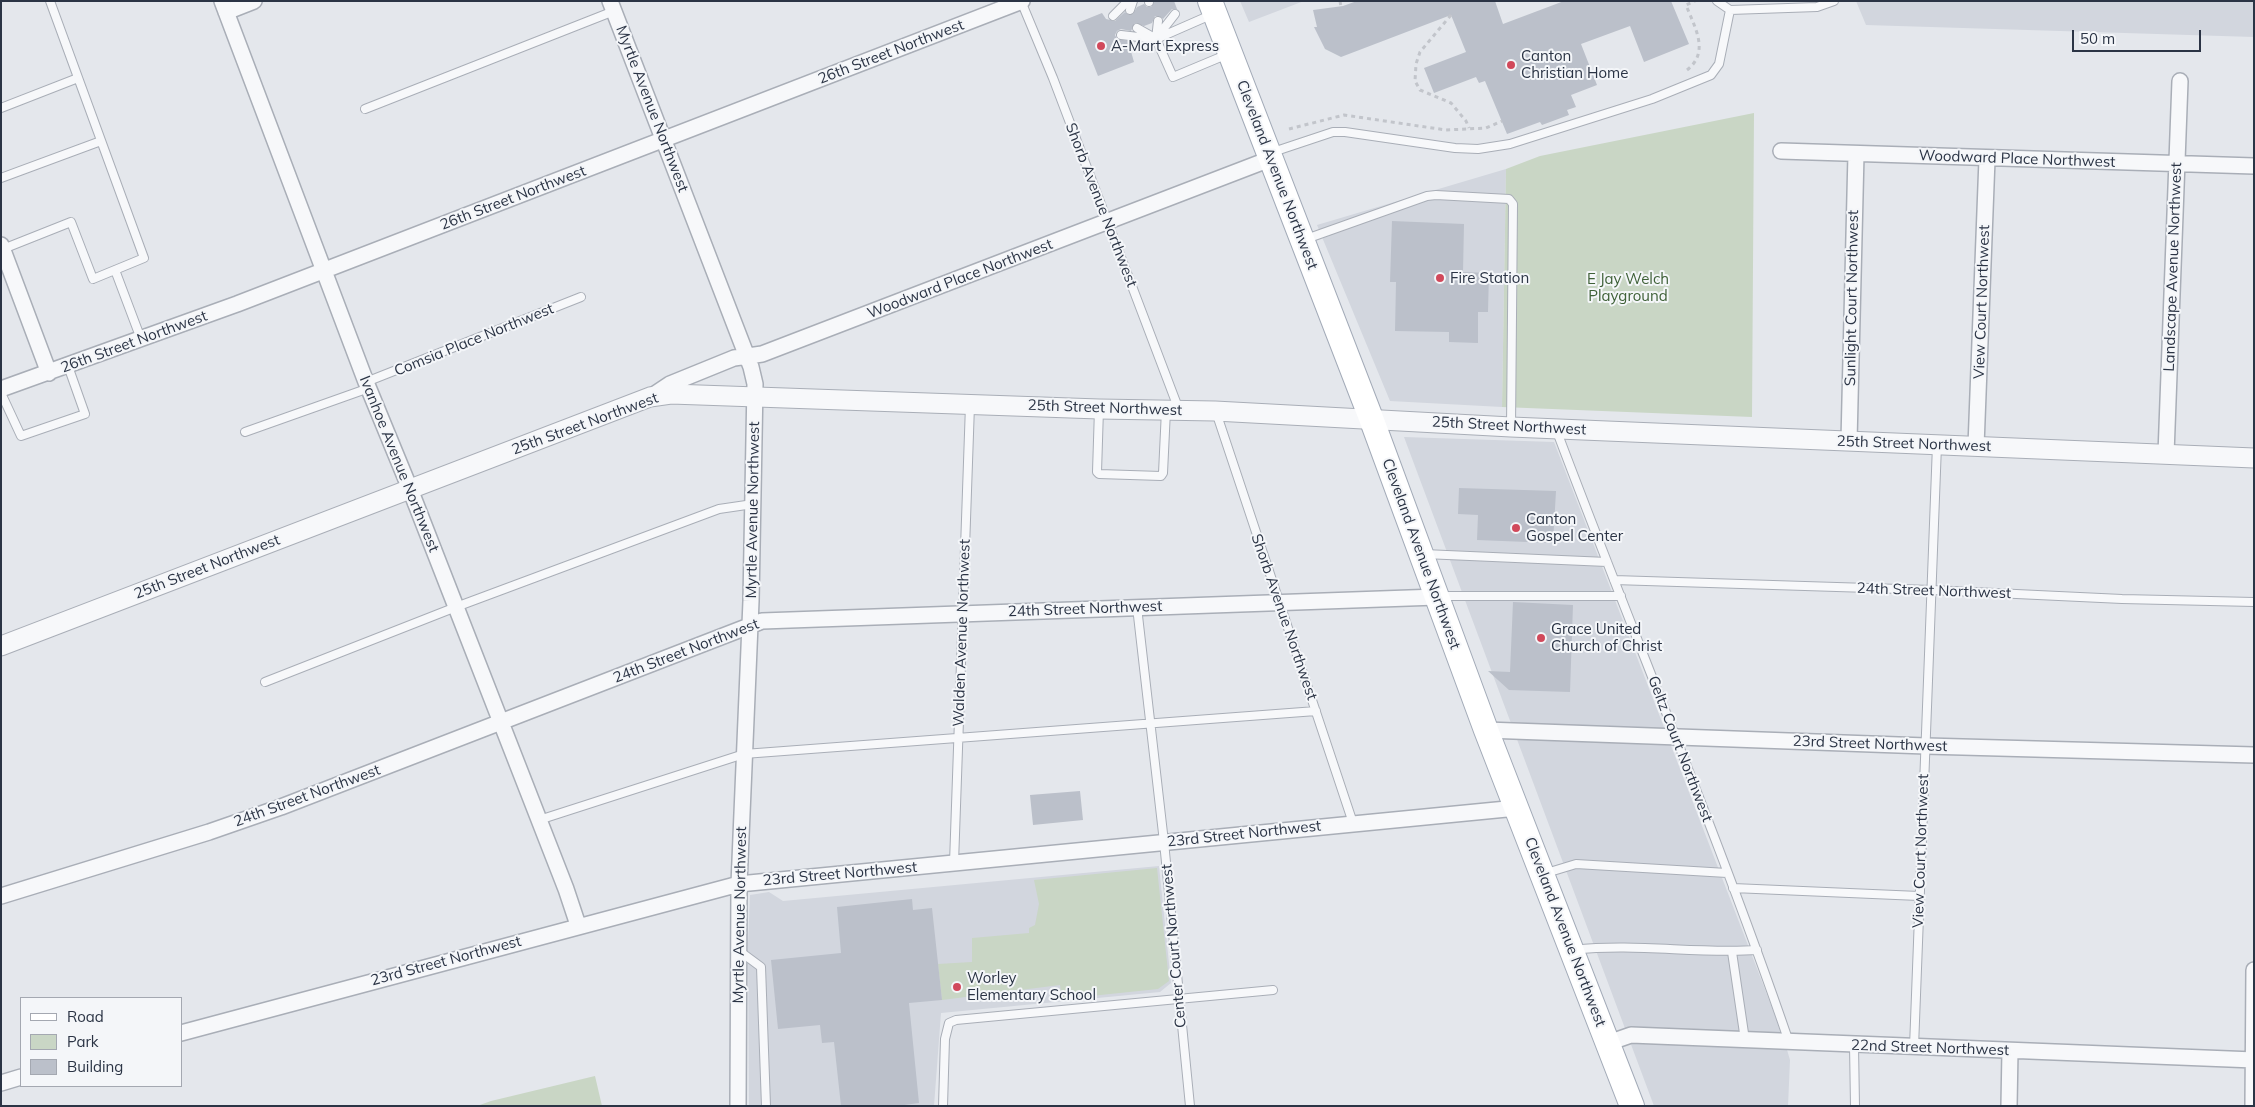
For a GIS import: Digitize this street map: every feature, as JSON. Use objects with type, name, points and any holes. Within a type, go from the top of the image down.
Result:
[{"type":"main road","name":"Cleveland Avenue Northwest","points":[[1212,7],[1371,418],[1486,730],[1632,1106]]},
{"type":"street","points":[[224,7],[254,1]]},
{"type":"street","name":"26th Street Northwest","points":[[1,391],[325,270],[1022,1]]},
{"type":"street","name":"Myrtle Avenue Northwest","points":[[612,6],[754,375],[750,625],[739,884],[738,1106]]},
{"type":"street","name":"Ivanhoe Avenue Northwest","points":[[224,7],[367,385],[410,489],[539,820],[578,926]]},
{"type":"street","name":"Landscape Avenue Northwest","points":[[2166,454],[2180,80]]},
{"type":"street","name":"Woodward Place Northwest","points":[[1781,151],[2254,166]]},
{"type":"street","name":"Sunlight Court Northwest","points":[[1849,441],[1856,154]]},
{"type":"street","name":"Woodward Place Northwest","points":[[650,397],[670,384],[734,358],[771,351],[1107,222],[1269,156]]},
{"type":"street","name":"View Court Northwest","points":[[1976,446],[1987,159]]},
{"type":"street","points":[[2,247],[49,373]]},
{"type":"street","name":"25th Street Northwest","points":[[1,646],[650,397],[671,394],[970,403],[1099,410],[1216,411],[1511,427],[2254,458]]},
{"type":"street","name":"24th Street Northwest","points":[[1,896],[209,832],[500,723],[750,625],[776,619],[1437,597]]},
{"type":"street","name":"23rd Street Northwest","points":[[1486,730],[1926,746],[2254,755]]},
{"type":"street","name":"23rd Street Northwest","points":[[182,1033],[739,884],[1516,808]]},
{"type":"street","points":[[2253,1106],[2254,970]]},
{"type":"street","name":"22nd Street Northwest","points":[[1608,1043],[1631,1035],[2253,1060]]},
{"type":"street","points":[[2009,1106],[2010,1051]]},
{"type":"street","points":[[1,1083],[20,1077]]},
{"type":"lane","points":[[2,247],[71,222],[93,279],[144,258],[50,1]]},
{"type":"lane","name":"Shorb Avenue Northwest","points":[[1022,1],[1107,222],[1172,410]]},
{"type":"lane","points":[[1113,16],[1128,1]]},
{"type":"lane","points":[[1130,10],[1133,1]]},
{"type":"lane","points":[[1717,1],[1730,10],[1834,1]]},
{"type":"lane","points":[[1751,1],[1754,9]]},
{"type":"lane","points":[[365,109],[612,6]]},
{"type":"lane","points":[[1121,35],[1156,39],[1212,7]]},
{"type":"lane","points":[[1269,156],[1333,132],[1345,132],[1455,148],[1478,148],[1510,144],[1652,99],[1711,75],[1719,64],[1730,10]]},
{"type":"lane","points":[[1156,39],[1175,14]]},
{"type":"lane","points":[[1158,20],[1156,39],[1172,77],[1230,53]]},
{"type":"lane","points":[[1137,28],[1156,39]]},
{"type":"lane","points":[[1,108],[78,78]]},
{"type":"lane","points":[[1,178],[101,141]]},
{"type":"lane","points":[[1302,241],[1426,196],[1509,199],[1514,204],[1511,427]]},
{"type":"lane","points":[[115,270],[142,339]]},
{"type":"lane","name":"Comsia Place Northwest","points":[[245,432],[367,385],[581,297]]},
{"type":"lane","points":[[1,391],[21,436],[85,414],[68,366]]},
{"type":"lane","name":"Walden Avenue Northwest","points":[[954,863],[970,403]]},
{"type":"lane","points":[[1099,410],[1097,472],[1099,474],[1161,476],[1172,410]]},
{"type":"lane","name":"Shorb Avenue Northwest","points":[[1216,411],[1353,823]]},
{"type":"lane","name":"Geltz Court Northwest","points":[[1556,429],[1757,950],[1789,1042]]},
{"type":"lane","name":"View Court Northwest","points":[[1914,1047],[1937,445]]},
{"type":"lane","points":[[265,682],[719,509],[753,504]]},
{"type":"lane","points":[[1421,554],[1607,562]]},
{"type":"lane","name":"24th Street Northwest","points":[[1614,580],[1932,590],[2122,599],[2254,602]]},
{"type":"lane","points":[[1437,597],[1620,596]]},
{"type":"lane","name":"Center Court Northwest","points":[[1137,608],[1164,842],[1190,1106]]},
{"type":"lane","points":[[539,820],[744,754],[1316,711]]},
{"type":"lane","points":[[1542,874],[1576,864],[1727,873]]},
{"type":"lane","points":[[1733,888],[1919,896]]},
{"type":"lane","points":[[1572,950],[1613,946],[1732,952],[1757,950]]},
{"type":"lane","points":[[738,950],[761,967],[766,1106]]},
{"type":"lane","points":[[1732,952],[1745,1040]]},
{"type":"lane","points":[[942,1106],[945,1039],[949,1023],[956,1020],[1274,990]]},
{"type":"lane","points":[[1854,1045],[1855,1106]]},
{"type":"path","points":[[1340,1],[1341,7]]},
{"type":"path","points":[[1684,72],[1693,66],[1700,53],[1701,44],[1686,5],[1695,1]]},
{"type":"path","points":[[1451,14],[1420,52],[1416,64],[1415,81],[1420,90],[1451,104],[1466,121],[1469,129]]},
{"type":"path","points":[[1289,129],[1344,115],[1439,129],[1486,128],[1502,121]]},
{"type":"shaded area","points":[[1240,1],[1304,1],[1249,22]]},
{"type":"shaded area","points":[[1856,1],[2254,1],[2254,37],[1866,25]]},
{"type":"shaded area","points":[[1506,169],[1502,407],[1390,401],[1317,225]]},
{"type":"shaded area","points":[[1404,437],[1554,442],[1783,1036],[1790,1060],[1788,1106],[1654,1106]]},
{"type":"shaded area","name":"Worley Elementary School","points":[[1159,866],[1171,983],[1160,992],[941,1013],[934,1106],[749,1106],[748,944],[750,895],[769,892],[783,901]]},
{"type":"green space","name":"E Jay Welch Playground","points":[[1754,113],[1752,417],[1502,407],[1506,169],[1540,156]]},
{"type":"green space","points":[[1157,868],[1169,981],[1158,989],[1062,999],[1060,985],[942,1000],[938,964],[972,962],[972,938],[1029,933],[1029,928],[1035,925],[1039,904],[1034,880]]},
{"type":"green space","points":[[595,1076],[602,1106],[477,1106],[491,1101]]},
{"type":"building","name":"A-Mart Express","points":[[1155,1],[1174,1],[1177,9],[1172,9],[1163,19],[1155,16],[1152,23],[1144,26],[1135,23],[1131,31],[1121,29],[1117,31],[1115,35],[1117,39],[1128,41],[1134,62],[1098,76],[1077,23],[1102,13],[1106,19],[1115,21],[1125,12],[1129,15],[1133,14],[1137,7],[1144,4],[1147,7],[1151,7]]},
{"type":"building","name":"Canton Christian Home","points":[[1357,1],[1495,1],[1503,24],[1564,1],[1671,1],[1689,44],[1644,62],[1630,26],[1581,44],[1597,85],[1571,95],[1576,107],[1567,110],[1569,115],[1542,125],[1540,122],[1507,134],[1485,81],[1479,83],[1476,77],[1434,93],[1424,68],[1466,52],[1451,15],[1341,57],[1325,49],[1314,27],[1317,27],[1313,10],[1343,6]]},
{"type":"building","name":"Fire Station","points":[[1392,221],[1464,224],[1463,272],[1489,273],[1488,312],[1478,312],[1478,343],[1449,342],[1449,332],[1395,331],[1396,282],[1390,282]]},
{"type":"building","name":"Canton Gospel Center","points":[[1459,488],[1556,491],[1553,543],[1477,540],[1478,515],[1458,514]]},
{"type":"building","name":"Grace United Church of Christ","points":[[1513,602],[1573,605],[1570,692],[1509,690],[1488,671],[1510,672]]},
{"type":"building","points":[[1080,791],[1083,820],[1033,825],[1030,795]]},
{"type":"building","points":[[912,899],[913,910],[932,908],[942,1000],[909,1003],[919,1103],[897,1106],[841,1106],[834,1042],[822,1043],[820,1025],[778,1029],[771,960],[841,953],[837,907]]},
{"type":"place","name":"A-Mart Express","points":[[1101,46]]},
{"type":"place","name":"Canton Christian Home","points":[[1511,65]]},
{"type":"place","name":"Fire Station","points":[[1440,278]]},
{"type":"place","name":"Canton Gospel Center","points":[[1516,528]]},
{"type":"place","name":"Grace United Church of Christ","points":[[1541,638]]},
{"type":"place","name":"Worley Elementary School","points":[[957,987]]}]
